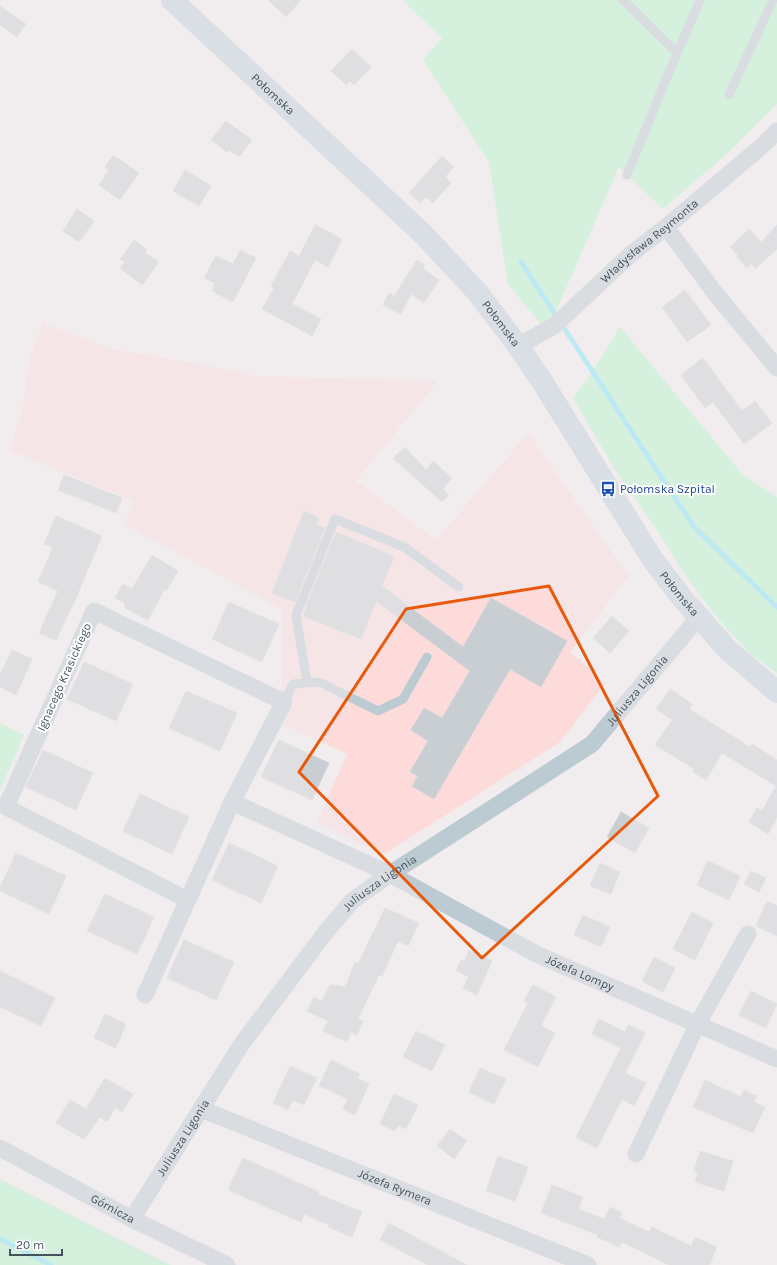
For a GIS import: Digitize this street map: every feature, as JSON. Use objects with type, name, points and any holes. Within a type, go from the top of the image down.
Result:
[{"type":"street","name":"Połomska","points":[[172,0],[423,234],[478,293],[518,346],[543,383],[653,560],[682,598],[728,650],[777,692]]},
{"type":"street","name":"Władysława Reymonta","points":[[518,346],[554,326],[631,254],[666,227],[762,146],[777,131]]},
{"type":"street","points":[[666,227],[715,293],[777,368]]},
{"type":"street","name":"Ignacego Krasickiego","points":[[188,900],[6,807],[94,610],[284,702]]},
{"type":"street","name":"Juliusza Ligonia","points":[[132,1219],[240,1045],[325,933],[352,901],[390,874],[592,744],[699,617]]},
{"type":"street","points":[[145,995],[232,802],[284,702]]},
{"type":"street","points":[[232,802],[390,874]]},
{"type":"street","name":"Józefa Lompy","points":[[390,874],[536,954],[698,1023],[777,1059]]},
{"type":"street","points":[[636,1154],[698,1023],[748,934]]},
{"type":"street","name":"Józefa Rymera","points":[[201,1109],[588,1265]]},
{"type":"street","name":"Górnicza","points":[[0,1148],[132,1219],[227,1265]]},
{"type":"lane","points":[[623,0],[677,53]]},
{"type":"lane","points":[[628,175],[700,0]]},
{"type":"lane","points":[[729,95],[773,0]]},
{"type":"lane","points":[[307,683],[296,615],[335,519],[404,547],[459,587]]},
{"type":"lane","points":[[284,702],[293,684],[319,682],[378,711],[403,699],[427,657]]},
{"type":"highlighted area","points":[[549,586],[658,796],[482,958],[299,772],[406,609]]},
{"type":"shaded area","points":[[43,323],[112,349],[227,369],[256,376],[438,381],[356,481],[436,540],[529,432],[537,446],[629,576],[570,652],[605,683],[560,742],[386,853],[378,853],[317,822],[347,754],[281,724],[283,610],[124,524],[134,501],[10,451],[23,406],[30,357]]},
{"type":"green space","points":[[402,0],[777,0],[777,104],[729,152],[663,209],[619,167],[547,332],[508,284],[489,162],[423,60],[442,38]]},
{"type":"green space","points":[[620,327],[742,474],[777,497],[777,673],[750,654],[713,613],[681,569],[655,527],[615,470],[573,398],[591,374]]},
{"type":"green space","points":[[0,723],[24,735],[0,790]]},
{"type":"green space","points":[[0,1179],[171,1265],[0,1265]]},
{"type":"building","points":[[268,0],[301,0],[286,17]]},
{"type":"building","points":[[0,6],[26,24],[17,37],[0,25]]},
{"type":"building","points":[[352,49],[371,67],[354,85],[350,81],[346,85],[331,71]]},
{"type":"building","points":[[226,121],[252,140],[239,157],[229,150],[227,152],[211,140]]},
{"type":"building","points":[[113,155],[139,173],[120,200],[99,185],[109,170],[105,167]]},
{"type":"building","points":[[442,156],[454,167],[445,177],[451,183],[433,203],[426,197],[420,203],[409,193]]},
{"type":"building","points":[[185,170],[211,186],[199,206],[173,191]]},
{"type":"building","points":[[77,209],[94,221],[79,242],[63,231]]},
{"type":"building","points":[[315,225],[342,239],[328,267],[315,260],[292,304],[321,319],[312,336],[262,309],[274,288],[271,286],[290,251],[299,256]]},
{"type":"building","points":[[777,225],[777,249],[755,269],[751,264],[747,268],[730,247],[749,229],[761,242]]},
{"type":"building","points":[[134,240],[147,250],[145,253],[159,262],[142,285],[120,268],[125,262],[120,259]]},
{"type":"building","points":[[240,250],[256,258],[233,302],[212,291],[215,283],[204,278],[216,256],[233,264]]},
{"type":"building","points":[[417,260],[425,265],[423,269],[439,280],[424,303],[411,294],[401,314],[383,305],[389,293],[394,296]]},
{"type":"building","points":[[685,290],[711,325],[687,342],[662,307]]},
{"type":"building","points":[[703,358],[742,411],[755,401],[772,423],[744,444],[713,402],[705,408],[681,375]]},
{"type":"building","points":[[405,447],[426,470],[433,461],[452,478],[443,489],[449,495],[442,502],[393,458]]},
{"type":"building","points":[[64,475],[122,498],[116,513],[58,490]]},
{"type":"building","points":[[304,511],[319,518],[317,525],[325,528],[295,602],[272,593]]},
{"type":"building","points":[[56,516],[102,536],[76,598],[56,640],[39,633],[58,591],[38,582],[53,547],[44,544]]},
{"type":"building","points":[[336,532],[394,556],[382,586],[463,647],[491,598],[567,641],[541,687],[510,669],[434,799],[412,786],[418,776],[410,772],[428,741],[411,730],[424,708],[442,718],[470,671],[376,601],[361,639],[303,616]]},
{"type":"building","points":[[152,555],[178,571],[166,591],[164,590],[148,620],[125,608],[124,603],[115,598],[123,584],[132,589]]},
{"type":"building","points":[[229,602],[279,624],[262,662],[212,639]]},
{"type":"building","points":[[612,616],[629,631],[610,653],[593,638]]},
{"type":"building","points":[[12,650],[32,659],[16,695],[0,687],[0,675]]},
{"type":"building","points":[[84,662],[133,684],[116,721],[67,699]]},
{"type":"building","points":[[670,689],[692,704],[689,709],[750,747],[752,744],[777,760],[777,817],[768,834],[749,822],[757,808],[762,811],[776,786],[722,753],[706,780],[693,772],[694,769],[655,745],[672,720],[656,709]]},
{"type":"building","points":[[186,691],[237,713],[220,751],[169,728]]},
{"type":"building","points":[[279,740],[329,763],[312,800],[261,777]]},
{"type":"building","points":[[43,750],[93,773],[76,810],[26,787]]},
{"type":"building","points":[[140,794],[189,817],[172,854],[123,831]]},
{"type":"building","points":[[621,812],[649,828],[635,853],[607,837]]},
{"type":"building","points":[[229,843],[278,866],[261,903],[212,880]]},
{"type":"building","points":[[16,853],[66,876],[49,914],[0,891],[0,887]]},
{"type":"building","points":[[708,861],[740,876],[729,900],[697,885]]},
{"type":"building","points":[[600,863],[620,872],[611,894],[590,886]]},
{"type":"building","points":[[751,871],[766,878],[759,892],[744,884]]},
{"type":"building","points":[[105,894],[154,917],[137,954],[87,931]]},
{"type":"building","points":[[767,901],[777,906],[777,936],[756,926]]},
{"type":"building","points":[[385,908],[419,923],[408,946],[398,941],[382,976],[379,975],[358,1019],[363,1021],[357,1035],[351,1032],[347,1042],[323,1031],[328,1021],[307,1011],[314,997],[322,1001],[330,985],[345,988],[355,962],[358,964]]},
{"type":"building","points":[[692,912],[713,923],[695,960],[673,949]]},
{"type":"building","points":[[583,915],[610,927],[601,947],[574,935]]},
{"type":"building","points":[[184,940],[234,962],[216,1000],[167,978]]},
{"type":"building","points":[[469,950],[492,961],[477,995],[463,988],[469,977],[456,971],[461,960],[465,961]]},
{"type":"building","points":[[654,957],[675,968],[663,992],[642,981]]},
{"type":"building","points":[[0,971],[55,998],[41,1026],[0,1007]]},
{"type":"building","points":[[533,985],[556,997],[541,1026],[555,1033],[538,1067],[504,1050],[528,1003],[524,1001]]},
{"type":"building","points":[[751,991],[777,1004],[766,1028],[739,1015]]},
{"type":"building","points":[[105,1014],[126,1024],[116,1048],[94,1038]]},
{"type":"building","points":[[599,1019],[625,1032],[629,1025],[645,1033],[625,1073],[646,1083],[634,1106],[622,1099],[597,1148],[576,1137],[621,1048],[592,1034]]},
{"type":"building","points":[[416,1031],[445,1045],[432,1071],[403,1057]]},
{"type":"building","points":[[331,1060],[360,1074],[358,1079],[369,1084],[355,1115],[343,1109],[348,1099],[319,1086]]},
{"type":"building","points":[[290,1066],[317,1078],[304,1105],[293,1100],[288,1110],[273,1103]]},
{"type":"building","points":[[480,1068],[506,1079],[494,1104],[469,1092]]},
{"type":"building","points":[[105,1078],[133,1094],[122,1112],[115,1108],[107,1122],[100,1117],[84,1139],[56,1123],[70,1100],[86,1109]]},
{"type":"building","points":[[705,1080],[741,1097],[744,1090],[757,1096],[754,1102],[765,1107],[753,1133],[693,1107]]},
{"type":"building","points":[[394,1094],[418,1105],[406,1129],[398,1125],[395,1131],[380,1124]]},
{"type":"building","points":[[450,1129],[467,1141],[454,1159],[437,1146]]},
{"type":"building","points":[[700,1151],[733,1161],[724,1191],[695,1182],[698,1172],[694,1171]]},
{"type":"building","points":[[498,1156],[528,1167],[515,1201],[486,1191]]},
{"type":"building","points":[[243,1158],[319,1192],[318,1194],[362,1212],[352,1237],[328,1227],[329,1225],[304,1214],[301,1222],[228,1190]]},
{"type":"building","points":[[552,1185],[583,1197],[578,1209],[604,1219],[610,1207],[622,1213],[619,1218],[649,1232],[652,1227],[691,1246],[695,1237],[717,1247],[709,1265],[669,1265],[622,1242],[619,1247],[597,1237],[598,1235],[541,1213]]},
{"type":"building","points":[[389,1223],[467,1265],[428,1265],[380,1240]]},
{"type":"waterway","points":[[521,262],[694,527],[777,607]]},
{"type":"waterway","points":[[0,1239],[51,1265]]},
{"type":"place","name":"Połomska Szpital","points":[[608,489]]}]
